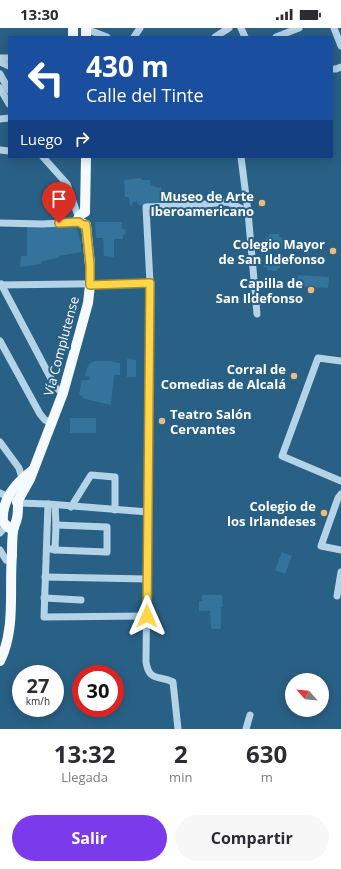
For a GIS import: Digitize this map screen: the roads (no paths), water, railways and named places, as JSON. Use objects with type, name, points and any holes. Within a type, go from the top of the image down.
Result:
[{"type":"main road","name":"Vía Complutense","points":[[11,500],[24,489],[30,479],[52,423],[63,393],[88,303],[90,265],[82,218],[86,158]]},
{"type":"main road","points":[[5,525],[18,519],[11,500],[13,490],[22,478],[33,470]]},
{"type":"main road","points":[[0,642],[4,617],[6,560],[4,505],[11,500]]},
{"type":"main road","points":[[0,661],[8,639],[10,617],[12,555],[5,525]]},
{"type":"street","points":[[217,36],[229,28]]},
{"type":"street","points":[[279,36],[299,28]]},
{"type":"street","points":[[334,28],[341,46]]},
{"type":"street","points":[[86,31],[104,36]]},
{"type":"street","points":[[0,74],[8,88]]},
{"type":"street","points":[[0,88],[8,102]]},
{"type":"street","points":[[44,158],[67,184],[76,213],[82,218]]},
{"type":"street","points":[[241,158],[248,212],[257,314]]},
{"type":"street","points":[[178,729],[173,682],[151,675],[147,669],[146,662],[150,283],[146,207],[228,202],[248,212]]},
{"type":"street","points":[[0,223],[43,224],[82,218]]},
{"type":"street","points":[[63,393],[56,388],[1,284],[90,285],[150,283]]},
{"type":"street","points":[[0,341],[40,414],[45,420],[52,423]]},
{"type":"street","points":[[341,361],[318,360],[282,456],[341,482]]},
{"type":"street","points":[[0,442],[19,468],[22,478]]},
{"type":"street","points":[[71,507],[92,475],[107,476],[115,477],[115,510]]},
{"type":"street","points":[[24,489],[31,504]]},
{"type":"street","points":[[341,494],[338,498],[321,546],[341,550]]},
{"type":"street","points":[[11,500],[31,504],[148,512]]},
{"type":"street","points":[[52,505],[56,525],[55,550]]},
{"type":"street","points":[[52,505],[47,549],[44,617],[147,616]]},
{"type":"street","points":[[47,549],[107,552],[107,527],[56,525]]},
{"type":"street","points":[[0,550],[6,560]]},
{"type":"street","points":[[336,596],[341,572]]},
{"type":"street","points":[[45,577],[147,579]]},
{"type":"street","points":[[44,598],[81,600]]},
{"type":"street","points":[[246,729],[250,715]]},
{"type":"place","name":"Museo de Arte Iberoamericano","points":[[262,203]]},
{"type":"place","name":"Colegio Mayor de San Ildefonso","points":[[333,251]]},
{"type":"place","name":"Capilla de San Ildefonso","points":[[311,290]]},
{"type":"place","name":"Corral de Comedias de Alcalá","points":[[294,376]]},
{"type":"place","name":"Teatro Salón Cervantes","points":[[162,421]]},
{"type":"place","name":"Colegio de los Irlandeses","points":[[324,513]]}]
